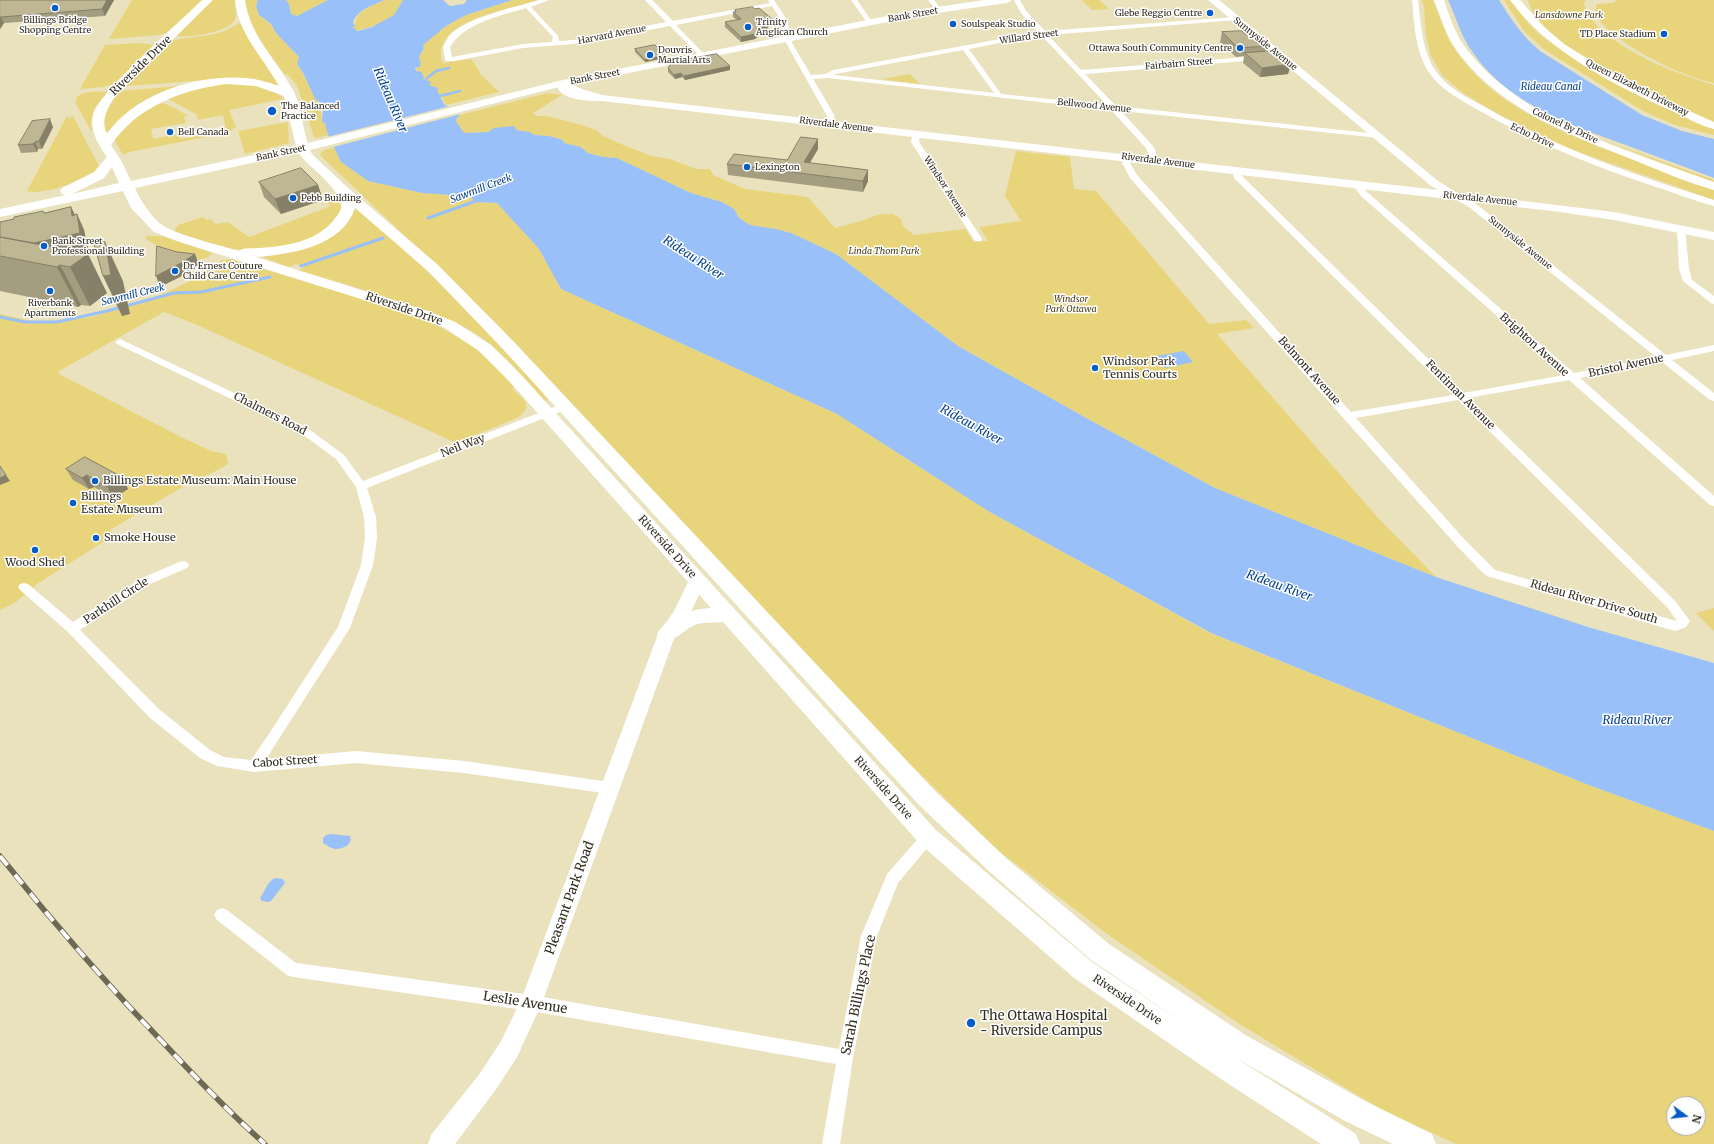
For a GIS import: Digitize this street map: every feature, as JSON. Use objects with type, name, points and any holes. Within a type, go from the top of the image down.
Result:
[{"type":"main road","name":"Riverside Drive","points":[[208,0],[112,93],[103,104],[99,113],[98,128],[105,145],[136,205],[159,229],[231,254],[423,314],[450,325],[485,348],[513,376],[928,837],[1083,970],[1233,1072],[1346,1144]]},
{"type":"main road","name":"Riverside Drive","points":[[240,0],[242,15],[247,27],[289,94],[293,104],[303,148],[314,163],[343,191],[432,267],[566,406],[715,570],[794,653],[927,798],[998,866],[1100,952],[1238,1045],[1355,1111],[1422,1144]]},
{"type":"main road","name":"Bank Street","points":[[0,205],[67,191],[126,184],[320,145],[563,83],[870,22],[1007,0]]},
{"type":"main road","points":[[228,3],[242,15]]},
{"type":"main road","points":[[105,145],[114,129],[134,114],[170,94],[194,85],[216,81],[246,81],[265,85],[289,94]]},
{"type":"main road","points":[[67,191],[99,175],[113,158]]},
{"type":"main road","name":"Bank Street","points":[[0,213],[88,195],[126,184]]},
{"type":"main road","points":[[231,254],[272,252],[293,248],[318,239],[339,224],[345,214],[348,206],[343,191]]},
{"type":"main road","points":[[88,195],[119,197],[127,199],[136,205]]},
{"type":"main road","points":[[667,634],[683,621],[696,616],[728,615]]},
{"type":"street","points":[[546,0],[528,7],[556,37],[555,43]]},
{"type":"street","points":[[648,0],[702,55]]},
{"type":"street","points":[[854,0],[870,22]]},
{"type":"street","points":[[931,0],[939,10]]},
{"type":"street","points":[[1017,0],[1023,12],[1149,146],[1152,152],[1153,161]]},
{"type":"street","name":"Sunnyside Avenue","points":[[1213,0],[1235,19],[1272,57],[1378,136],[1434,183],[1472,205],[1714,398]]},
{"type":"street","name":"Echo Drive","points":[[1415,0],[1422,45],[1429,65],[1437,78],[1454,90],[1509,126],[1564,151],[1634,177],[1714,203]]},
{"type":"street","name":"Colonel By Drive","points":[[1439,0],[1458,44],[1478,70],[1501,91],[1520,104],[1534,113],[1574,132],[1714,186]]},
{"type":"street","name":"Queen Elizabeth Driveway","points":[[1515,0],[1548,35],[1599,70],[1656,100],[1714,126]]},
{"type":"street","name":"Queen Elizabeth Driveway","points":[[1523,0],[1528,14]]},
{"type":"street","points":[[772,2],[784,20],[788,38],[831,116],[826,124]]},
{"type":"street","name":"Harvard Avenue","points":[[528,7],[484,18],[467,27],[456,35],[447,46],[446,51],[449,59],[523,46],[573,42],[671,24],[772,2]]},
{"type":"street","name":"Willard Street","points":[[828,76],[833,72],[1043,33],[1235,19]]},
{"type":"street","points":[[964,47],[998,93],[997,96]]},
{"type":"street","name":"Fairbairn Street","points":[[1078,72],[1272,57]]},
{"type":"street","name":"Bellwood Avenue","points":[[809,77],[828,76],[997,96],[1378,136]]},
{"type":"street","name":"Riverdale Avenue","points":[[563,83],[563,89],[565,91],[576,96],[594,99],[601,98],[1236,170],[1588,212],[1714,236]]},
{"type":"street","name":"Windsor Avenue","points":[[916,134],[915,142],[978,238]]},
{"type":"street","name":"Belmont Avenue","points":[[1128,158],[1126,163],[1133,176],[1482,565],[1487,570],[1503,576]]},
{"type":"street","name":"Fentiman Avenue","points":[[1236,170],[1237,176],[1671,604],[1684,621]]},
{"type":"street","name":"Brighton Avenue","points":[[1357,185],[1364,194],[1714,502]]},
{"type":"street","points":[[1681,229],[1684,269],[1688,281],[1714,301]]},
{"type":"street","name":"Chalmers Road","points":[[120,342],[302,429],[340,457],[361,486],[370,517],[371,538],[367,565],[344,628],[274,738],[254,766]]},
{"type":"street","name":"Bristol Avenue","points":[[1349,416],[1571,377],[1714,348]]},
{"type":"street","name":"Neil Way","points":[[361,486],[566,406]]},
{"type":"street","name":"Parkhill Circle","points":[[72,629],[146,581],[183,565]]},
{"type":"street","points":[[697,580],[715,570]]},
{"type":"street","name":"Rideau River Drive South","points":[[1503,576],[1676,626],[1680,626],[1684,621]]},
{"type":"street","name":"Pleasant Park Road","points":[[440,1144],[489,1080],[509,1049],[531,1003],[667,634],[681,614],[697,580]]},
{"type":"street","name":"Cabot Street","points":[[24,587],[72,629],[154,714],[205,754],[222,762],[254,766],[356,757],[464,767],[610,788]]},
{"type":"street","name":"Sarah Billings Place","points":[[831,1144],[845,1058],[870,936],[892,879],[928,837]]},
{"type":"street","name":"Leslie Avenue","points":[[222,915],[293,970],[531,1003],[845,1058]]},
{"type":"green space","points":[[132,0],[203,0],[170,32],[158,35],[109,39]]},
{"type":"green space","points":[[212,0],[235,0],[236,17],[232,24],[218,31],[200,35],[177,36]]},
{"type":"green space","points":[[245,0],[258,0],[256,6],[259,15],[271,25],[276,33],[299,57],[297,64],[310,90],[323,108],[321,110],[322,122],[325,123],[328,135],[317,138],[314,137],[297,85],[287,74],[284,74],[259,38],[249,18]]},
{"type":"green space","points":[[286,0],[328,0],[297,16],[291,14],[289,4]]},
{"type":"green space","points":[[384,0],[403,0],[395,14],[388,20],[369,27],[354,30],[356,18],[359,14],[367,8]]},
{"type":"green space","points":[[512,0],[539,0],[475,19],[460,27],[448,36],[442,48],[443,63],[471,59],[480,72],[479,73],[499,92],[446,105],[437,90],[438,88],[429,85],[427,81],[423,79],[424,76],[415,69],[421,64],[419,57],[424,48],[423,45],[425,41],[451,23],[466,15]]},
{"type":"green space","points":[[1082,0],[1099,0],[1109,9],[1092,10]]},
{"type":"green space","points":[[1421,0],[1433,0],[1452,45],[1467,66],[1485,84],[1506,100],[1528,114],[1575,137],[1714,190],[1714,200],[1573,150],[1503,117],[1463,93],[1443,76],[1431,56],[1426,36],[1424,6]]},
{"type":"green space","points":[[1504,0],[1511,0],[1528,23],[1540,35],[1579,62],[1695,122],[1714,129],[1714,135],[1675,125],[1643,111],[1545,50],[1524,31]]},
{"type":"green space","name":"Lansdowne Park","points":[[1528,0],[1585,0],[1584,5],[1594,21],[1601,30],[1613,40],[1655,63],[1714,85],[1714,123],[1638,88],[1580,55],[1556,37],[1538,19]]},
{"type":"green space","name":"TD Place Stadium","points":[[1617,0],[1714,0],[1714,83],[1666,66],[1648,57],[1616,36],[1594,13],[1597,4],[1613,3]]},
{"type":"green space","points":[[240,23],[278,85],[207,80],[126,86],[173,40],[210,35],[225,31]]},
{"type":"green space","points":[[138,43],[155,45],[119,82],[103,87],[80,89],[105,45]]},
{"type":"green space","points":[[910,74],[920,84],[881,79]]},
{"type":"green space","points":[[227,83],[266,88],[279,94],[283,99],[229,110],[236,127],[228,132],[223,115],[198,120],[196,114],[170,100],[172,95]]},
{"type":"green space","points":[[181,86],[118,123],[105,133],[104,119],[106,110],[111,101],[120,91]]},
{"type":"green space","points":[[107,92],[93,113],[91,131],[76,104],[76,98],[86,93]]},
{"type":"green space","name":"Windsor Park Ottawa","points":[[548,93],[562,95],[533,113],[537,116],[547,116],[585,126],[596,130],[603,136],[651,156],[670,159],[696,169],[710,169],[713,175],[745,189],[808,197],[835,228],[880,214],[893,214],[901,219],[903,226],[914,235],[965,229],[974,242],[988,241],[979,227],[1021,221],[1005,196],[1016,151],[1070,157],[1074,189],[1096,191],[1209,324],[1246,320],[1254,328],[1217,334],[1380,520],[1436,577],[1215,488],[958,346],[836,254],[791,233],[750,225],[739,218],[733,209],[722,202],[691,193],[617,158],[603,157],[588,153],[581,147],[564,143],[563,140],[516,130],[513,126],[497,128],[488,132],[463,133],[456,121],[460,115]]},
{"type":"green space","points":[[163,103],[188,116],[184,117],[186,123],[151,129],[153,139],[180,134],[181,139],[225,130],[227,133],[129,152],[123,155],[114,139],[127,121]]},
{"type":"green space","points":[[67,116],[68,118],[73,116],[100,168],[94,173],[65,186],[43,191],[27,191]]},
{"type":"green space","points":[[288,122],[289,143],[245,154],[238,131]]},
{"type":"green space","points":[[1597,138],[1714,180],[1714,183]]},
{"type":"green space","points":[[335,147],[341,162],[368,181],[422,193],[465,196],[472,198],[475,202],[497,203],[539,249],[561,289],[837,414],[988,511],[1210,633],[1586,784],[1714,831],[1714,1144],[1456,1144],[1382,1110],[1241,1025],[1107,934],[999,851],[912,766],[497,324],[320,154],[324,150]]},
{"type":"green space","points":[[335,196],[341,200],[343,211],[330,228],[321,234],[290,245],[273,249],[240,250],[208,243],[174,231],[178,225],[203,217],[207,220],[210,219],[216,224],[228,222],[249,237],[331,206],[325,202]]},
{"type":"green space","points":[[351,202],[453,295],[548,400],[545,401],[491,345],[460,324],[362,289],[298,270],[304,268],[296,264],[289,267],[262,257],[313,244]]},
{"type":"green space","points":[[146,236],[161,236],[213,253],[207,258],[199,259],[154,244],[146,239]]},
{"type":"green space","points":[[230,259],[369,301],[415,316],[438,326],[473,346],[495,366],[514,387],[512,388],[523,399],[526,409],[517,418],[458,442],[454,442],[195,324],[164,312],[59,371],[59,374],[181,437],[211,451],[226,454],[228,464],[212,473],[194,480],[110,530],[114,535],[37,584],[16,602],[0,610],[0,314],[31,321],[55,321],[91,317],[151,300],[194,279],[221,261]]},
{"type":"green space","points":[[1714,608],[1714,631],[1696,613]]},
{"type":"water","name":"Rideau River","points":[[258,0],[286,0],[289,4],[291,14],[297,16],[328,0],[384,0],[361,11],[355,18],[353,23],[355,25],[353,28],[358,31],[372,27],[394,15],[403,0],[443,0],[450,6],[464,4],[467,0],[512,0],[466,15],[446,26],[423,45],[424,48],[419,57],[421,64],[419,67],[415,68],[416,71],[423,72],[421,73],[424,76],[423,79],[431,82],[429,85],[438,88],[437,90],[444,104],[460,115],[456,121],[464,133],[488,132],[494,128],[513,126],[516,130],[563,140],[564,143],[581,147],[588,153],[603,157],[617,158],[691,193],[722,202],[734,209],[739,218],[750,225],[791,233],[836,254],[958,346],[1215,488],[1436,577],[1588,627],[1714,663],[1714,831],[1586,784],[1211,633],[988,511],[837,414],[561,289],[539,249],[497,203],[475,202],[472,198],[465,196],[422,193],[368,181],[341,162],[328,135],[325,123],[322,122],[323,108],[321,103],[315,99],[303,73],[297,64],[299,57],[276,33],[271,24],[259,15],[256,6]]},
{"type":"water","name":"Rideau Canal","points":[[1448,0],[1499,0],[1512,21],[1540,51],[1642,115],[1682,131],[1714,139],[1714,178],[1561,120],[1520,98],[1485,68],[1471,50],[1461,32]]},
{"type":"water","points":[[1184,351],[1193,362],[1165,368],[1156,356]]},
{"type":"water","points":[[331,834],[350,836],[350,842],[347,846],[341,848],[332,848],[323,843],[323,838],[326,835]]},
{"type":"water","points":[[275,878],[283,879],[285,883],[271,901],[262,901],[260,898],[268,884]]},
{"type":"pier","points":[[450,106],[461,114],[333,147],[327,137]]},
{"type":"building","name":"Billings Bridge Shopping Centre","points":[[0,0],[107,0],[102,9],[0,17]]},
{"type":"building","name":"Trinity Anglican Church","points":[[753,7],[755,9],[759,8],[772,19],[755,34],[741,37],[725,22],[741,19],[733,12],[736,12],[735,10]]},
{"type":"building","points":[[1242,31],[1245,34],[1254,35],[1267,46],[1238,48],[1222,32]]},
{"type":"building","name":"Douvris Martial Arts","points":[[655,45],[665,55],[645,60],[635,49]]},
{"type":"building","points":[[1272,51],[1291,64],[1262,68],[1245,53]]},
{"type":"building","points":[[717,54],[730,66],[684,76],[681,73],[674,75],[668,68],[672,62]]},
{"type":"building","points":[[50,119],[39,141],[33,144],[18,145],[32,121]]},
{"type":"building","points":[[801,137],[818,139],[804,162],[868,170],[863,181],[727,164],[734,154],[787,160]]},
{"type":"building","points":[[301,168],[318,185],[275,199],[259,182]]},
{"type":"building","points":[[71,207],[72,216],[77,214],[80,233],[34,243],[0,237],[0,222],[14,219],[14,217],[43,211],[44,213]]},
{"type":"building","points":[[0,237],[88,254],[70,267],[60,265],[57,267],[0,256]]},
{"type":"building","points":[[105,242],[111,275],[103,276],[94,244]]},
{"type":"building","points":[[157,246],[177,252],[195,254],[156,276]]},
{"type":"building","points":[[85,457],[122,477],[107,487],[87,475],[82,478],[66,469]]},
{"type":"building","points":[[0,466],[6,475],[0,478]]},
{"type":"waterway","points":[[426,79],[436,71],[449,68]]},
{"type":"waterway","points":[[440,96],[460,91]]},
{"type":"waterway","name":"Sawmill Creek","points":[[428,218],[479,200]]},
{"type":"waterway","name":"Sawmill Creek","points":[[301,266],[383,238]]},
{"type":"waterway","name":"Sawmill Creek","points":[[0,317],[25,322],[57,322],[107,311],[174,293],[201,292],[270,277]]},
{"type":"railway","points":[[0,856],[62,932],[127,1005],[206,1088],[265,1144]]},
{"type":"place","name":"Billings Bridge Shopping Centre","points":[[55,8]]},
{"type":"place","name":"Glebe Reggio Centre","points":[[1210,13]]},
{"type":"place","name":"Soulspeak Studio","points":[[953,24]]},
{"type":"place","name":"Trinity Anglican Church","points":[[748,27]]},
{"type":"place","name":"TD Place Stadium","points":[[1664,34]]},
{"type":"place","name":"Ottawa South Community Centre","points":[[1240,48]]},
{"type":"place","name":"Douvris Martial Arts","points":[[650,55]]},
{"type":"place","name":"The Balanced Practice","points":[[272,111]]},
{"type":"place","name":"Bell Canada","points":[[170,132]]},
{"type":"place","name":"Lexington","points":[[747,167]]},
{"type":"place","name":"Pebb Building","points":[[293,198]]},
{"type":"place","name":"Bank Street Professional Building","points":[[44,246]]},
{"type":"place","name":"Dr. Ernest Couture Child Care Centre","points":[[175,271]]},
{"type":"place","name":"Riverbank Apartments","points":[[50,291]]},
{"type":"place","name":"Windsor Park Tennis Courts","points":[[1095,368]]},
{"type":"place","name":"Billings Estate Museum: Main House","points":[[95,481]]},
{"type":"place","name":"Billings Estate Museum","points":[[73,503]]},
{"type":"place","name":"Smoke House","points":[[96,538]]},
{"type":"place","name":"Wood Shed","points":[[35,550]]},
{"type":"place","name":"The Ottawa Hospital - Riverside Campus","points":[[971,1023]]},
{"type":"park label","name":"Linda Thom Park","points":[[884,251]]}]
